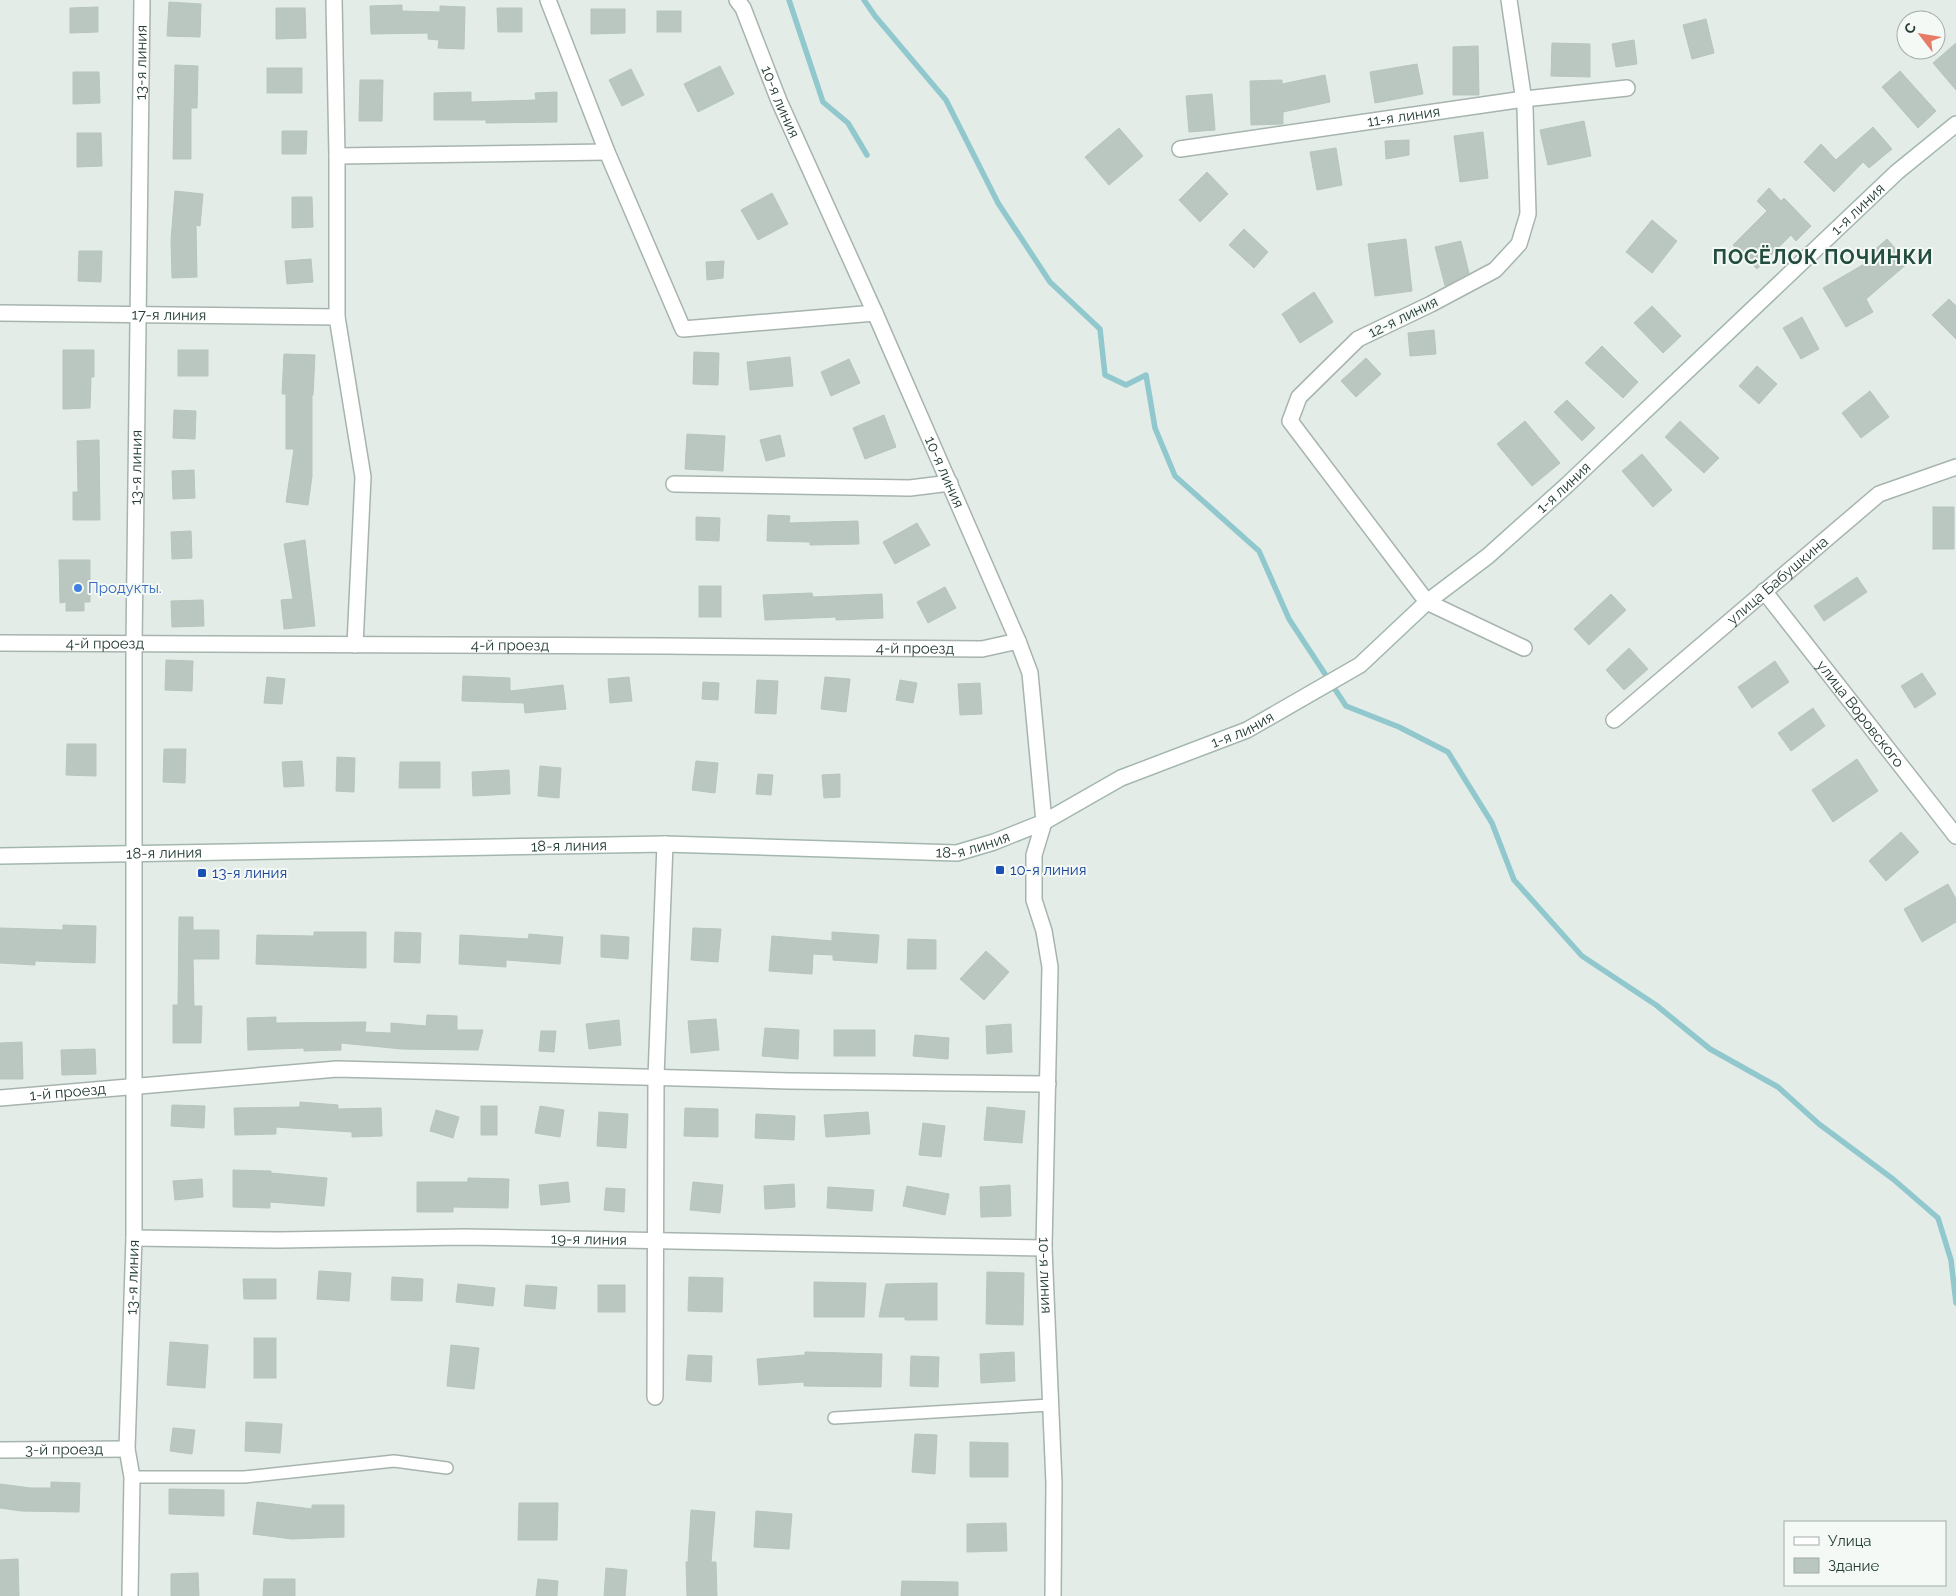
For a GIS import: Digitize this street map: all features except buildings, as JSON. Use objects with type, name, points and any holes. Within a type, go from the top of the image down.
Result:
[{"type":"street","name":"13-я линия","points":[[130,1596],[132,1477],[128,1449],[134,1238],[135,1087],[134,645],[142,0]]},
{"type":"street","points":[[334,0],[337,156],[337,317],[363,477],[355,645]]},
{"type":"street","points":[[548,0],[607,152],[683,328],[875,312]]},
{"type":"street","name":"10-я линия","points":[[737,0],[743,8],[779,101],[950,483],[1030,673],[1044,822],[1034,855],[1034,900],[1044,931],[1050,967],[1044,1248],[1054,1483],[1053,1596]]},
{"type":"street","name":"12-я линия","points":[[1427,602],[1290,420],[1299,397],[1358,339],[1431,304],[1495,270],[1519,244],[1528,214],[1524,100],[1509,0]]},
{"type":"street","name":"11-я линия","points":[[1180,149],[1524,100],[1627,88]]},
{"type":"street","name":"1-я линия","points":[[1121,778],[1247,730],[1320,690],[1360,665],[1427,602],[1488,556],[1560,491],[1897,172],[1956,124]]},
{"type":"street","points":[[337,156],[607,152]]},
{"type":"street","name":"17-я линия","points":[[0,313],[337,317]]},
{"type":"street","name":"улица Бабушкина","points":[[1614,720],[1879,494],[1956,467]]},
{"type":"street","points":[[674,484],[910,488],[950,483]]},
{"type":"street","name":"улица Воровского","points":[[1764,591],[1956,836]]},
{"type":"street","points":[[1427,602],[1524,648]]},
{"type":"street","name":"4-й проезд","points":[[0,643],[982,649],[1018,641]]},
{"type":"street","name":"18-я линия","points":[[0,856],[665,844],[957,853],[994,842],[1044,822],[1121,778]]},
{"type":"street","points":[[655,1397],[656,1077],[665,844]]},
{"type":"street","name":"1-й проезд","points":[[0,1098],[337,1069],[790,1081],[1048,1084]]},
{"type":"street","name":"19-я линия","points":[[134,1238],[278,1240],[464,1237],[1044,1248]]},
{"type":"street","name":"3-й проезд","points":[[0,1450],[128,1449]]},
{"type":"lane","points":[[834,1418],[1050,1405]]},
{"type":"lane","points":[[132,1477],[244,1477],[394,1461],[447,1468]]},
{"type":"waterway","points":[[789,0],[823,102],[848,123],[867,155]]},
{"type":"waterway","points":[[864,0],[875,16],[946,100],[998,203],[1050,282],[1100,329],[1105,375],[1126,385],[1146,375],[1155,428],[1175,476],[1259,551],[1289,619],[1346,706],[1399,727],[1448,752],[1492,823],[1514,880],[1582,956],[1656,1005],[1710,1049],[1778,1087],[1819,1124],[1893,1179],[1938,1218],[1951,1260],[1956,1303]]},
{"type":"place","name":"Продукты.","points":[[78,588]]},
{"type":"place","name":"10-я линия","points":[[1000,870]]},
{"type":"place","name":"13-я линия","points":[[202,873]]},
{"type":"district","name":"ПОСЁЛОК ПОЧИНКИ","points":[[1823,257]]}]
